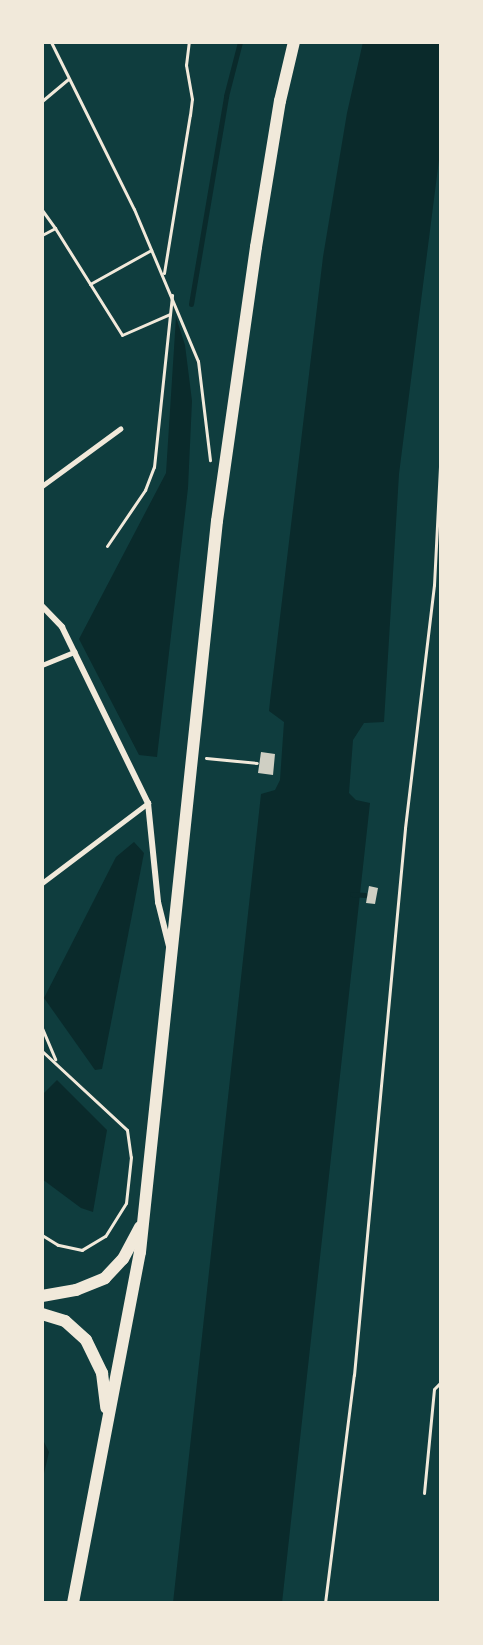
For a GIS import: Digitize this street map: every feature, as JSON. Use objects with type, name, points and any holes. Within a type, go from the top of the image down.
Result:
[{"type":"main road","points":[[73,1603],[145,1218],[217,521],[256,247],[280,101],[294,42]]},
{"type":"main road","points":[[42,1296],[76,1290],[105,1278],[123,1259],[145,1218]]},
{"type":"main road","points":[[42,1314],[73,1326],[95,1353],[104,1380],[107,1424]]},
{"type":"street","points":[[42,606],[62,627],[148,803],[158,902],[172,958]]},
{"type":"lane","points":[[42,486],[120,429]]},
{"type":"lane","points":[[42,665],[74,652]]},
{"type":"lane","points":[[42,883],[148,803]]},
{"type":"path","points":[[51,42],[152,249],[198,361],[211,465]]},
{"type":"path","points":[[163,275],[192,99],[186,65],[189,42]]},
{"type":"path","points":[[42,101],[69,78]]},
{"type":"path","points":[[42,210],[122,335],[170,314]]},
{"type":"path","points":[[42,235],[55,228]]},
{"type":"path","points":[[90,284],[152,249]]},
{"type":"path","points":[[107,546],[145,490],[154,467],[172,295]]},
{"type":"path","points":[[325,1603],[354,1375],[405,828],[435,585],[441,448]]},
{"type":"path","points":[[193,757],[257,762]]},
{"type":"path","points":[[42,1028],[56,1061]]},
{"type":"path","points":[[42,1051],[56,1061],[127,1130],[131,1157],[126,1203],[105,1236],[82,1250],[58,1245],[42,1236]]},
{"type":"path","points":[[424,1493],[434,1389],[441,1382]]},
{"type":"water","points":[[363,42],[441,42],[441,144],[399,474],[384,722],[364,723],[353,740],[349,793],[356,800],[370,803],[282,1603],[173,1603],[261,794],[275,790],[280,780],[284,722],[269,711],[323,257],[347,113]]},
{"type":"water","points":[[176,317],[185,345],[192,401],[188,488],[157,757],[139,755],[79,639],[166,473]]},
{"type":"water","points":[[134,842],[144,853],[102,1069],[95,1070],[44,998],[116,857]]},
{"type":"water","points":[[57,1080],[107,1130],[93,1212],[81,1208],[42,1179],[42,1095]]},
{"type":"water","points":[[42,1438],[49,1452],[42,1482]]},
{"type":"building","points":[[261,752],[275,754],[273,775],[258,773]]},
{"type":"building","points":[[369,886],[378,888],[375,904],[366,903]]},
{"type":"waterway","points":[[191,304],[226,96],[240,42]]},
{"type":"waterway","points":[[352,894],[365,895]]}]
